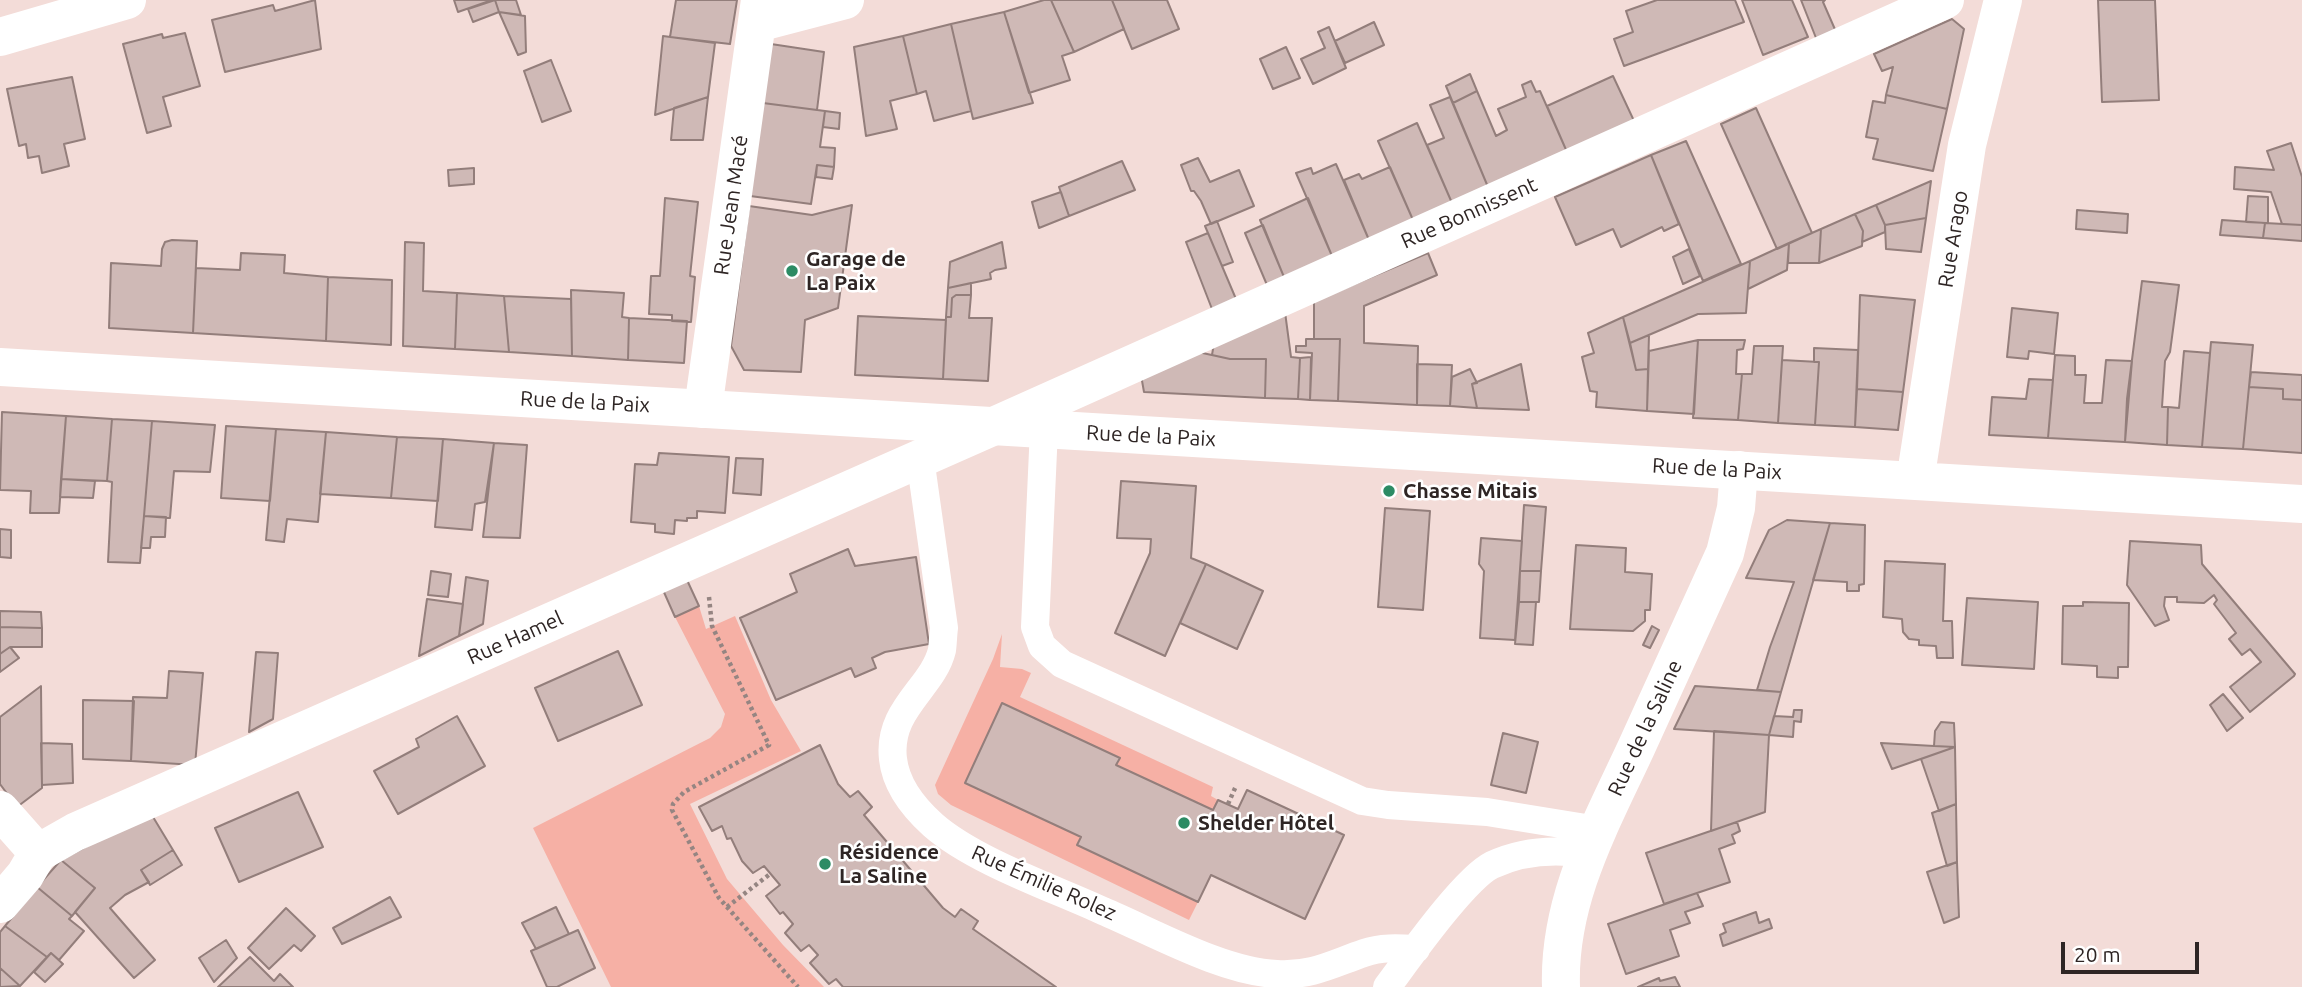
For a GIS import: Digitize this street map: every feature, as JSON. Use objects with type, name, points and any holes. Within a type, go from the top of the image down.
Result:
[{"type":"street","points":[[0,37],[127,0]]},
{"type":"street","points":[[758,11],[845,0]]},
{"type":"street","name":"Rue Bonnissent","points":[[994,426],[1945,0]]},
{"type":"street","name":"Rue Arago","points":[[1915,481],[1967,145],[2003,0]]},
{"type":"street","name":"Rue Jean Macé","points":[[703,409],[758,11]]},
{"type":"street","name":"Rue de la Paix","points":[[0,367],[2302,504]]},
{"type":"street","name":"Rue Hamel","points":[[38,853],[75,832],[994,426]]},
{"type":"street","name":"Rue de la Saline","points":[[1561,987],[1566,917],[1593,842],[1725,553],[1736,509],[1739,470]]},
{"type":"street","points":[[0,810],[38,853],[25,875],[0,904]]},
{"type":"lane","points":[[1044,429],[1034,613],[1038,637],[1050,656],[1062,664],[1362,801],[1487,812],[1593,842]]},
{"type":"lane","name":"Rue Émilie Rolez","points":[[920,458],[944,628],[942,651],[894,732],[893,757],[898,781],[913,804],[934,826],[960,845],[1010,870],[1214,959],[1254,971],[1294,981],[1366,953],[1390,948],[1416,949]]},
{"type":"lane","points":[[1387,987],[1468,886],[1490,866],[1522,854],[1563,850],[1593,842]]},
{"type":"path","points":[[704,555],[712,626],[769,745],[684,792],[673,804],[674,816],[719,898],[798,987]]},
{"type":"path","points":[[727,907],[771,874]]},
{"type":"shaded area","points":[[699,606],[706,629],[735,616],[771,700],[801,751],[690,804],[727,879],[783,945],[824,987],[611,987],[533,828],[710,738],[721,727],[725,714],[675,617]]},
{"type":"shaded area","points":[[1002,634],[1000,667],[1022,669],[1031,673],[1020,697],[1213,787],[1211,796],[1218,800],[1213,810],[1116,765],[1119,758],[1077,844],[1198,902],[1189,920],[951,805],[938,794],[935,785]]},
{"type":"building","points":[[315,0],[321,49],[225,72],[212,20],[273,5],[275,11]]},
{"type":"building","points":[[454,0],[492,0],[458,12]]},
{"type":"building","points":[[495,0],[516,0],[521,15],[499,12]]},
{"type":"building","points":[[495,0],[499,12],[473,22],[468,9]]},
{"type":"building","points":[[676,0],[737,0],[730,44],[670,37]]},
{"type":"building","points":[[1051,0],[1074,52],[1062,56],[1070,80],[1029,93],[1004,12]]},
{"type":"building","points":[[1051,0],[1112,0],[1124,29],[1074,52]]},
{"type":"building","points":[[1112,0],[1167,0],[1179,29],[1132,49]]},
{"type":"building","points":[[1657,0],[1735,0],[1744,22],[1624,66],[1614,39],[1633,32],[1626,11]]},
{"type":"building","points":[[1742,0],[1792,0],[1808,37],[1763,55]]},
{"type":"building","points":[[1801,0],[1825,0],[1823,2],[1837,34],[1818,43]]},
{"type":"building","points":[[2098,0],[2155,0],[2159,100],[2102,102]]},
{"type":"building","points":[[499,12],[525,16],[526,52],[518,55]]},
{"type":"building","points":[[1004,12],[1033,103],[973,119],[951,24]]},
{"type":"building","points":[[1952,19],[1964,29],[1947,109],[1886,95],[1893,67],[1882,71],[1874,54]]},
{"type":"building","points":[[1374,22],[1384,45],[1345,63],[1335,41]]},
{"type":"building","points":[[951,24],[971,111],[934,121],[926,91],[917,94],[903,36]]},
{"type":"building","points":[[1329,27],[1346,68],[1313,84],[1301,59],[1325,48],[1318,32]]},
{"type":"building","points":[[185,33],[200,86],[163,97],[171,126],[147,133],[123,44],[162,34],[163,38]]},
{"type":"building","points":[[663,36],[715,43],[708,97],[655,115]]},
{"type":"building","points":[[903,36],[917,94],[890,101],[897,129],[866,136],[854,47]]},
{"type":"building","points":[[771,44],[824,52],[817,110],[763,103]]},
{"type":"building","points":[[1286,47],[1300,78],[1273,89],[1260,59]]},
{"type":"building","points":[[551,60],[571,111],[542,122],[524,71]]},
{"type":"building","points":[[1470,74],[1477,91],[1453,103],[1446,86]]},
{"type":"building","points":[[1613,76],[1635,123],[1567,152],[1547,106]]},
{"type":"building","points":[[72,77],[85,139],[64,144],[69,166],[42,173],[39,156],[28,158],[26,144],[19,146],[7,89]]},
{"type":"building","points":[[1531,81],[1536,92],[1540,91],[1567,152],[1488,187],[1453,103],[1477,91],[1496,136],[1507,130],[1498,109],[1526,97],[1522,85]]},
{"type":"building","points":[[1886,95],[1947,109],[1933,171],[1873,159],[1878,139],[1866,137],[1873,101],[1885,103]]},
{"type":"building","points":[[708,97],[703,140],[671,140],[674,108]]},
{"type":"building","points":[[1450,97],[1488,187],[1452,203],[1427,145],[1444,138],[1430,105]]},
{"type":"building","points":[[763,103],[825,111],[820,147],[835,148],[834,167],[817,165],[811,204],[750,196]]},
{"type":"building","points":[[1756,108],[1812,233],[1777,249],[1721,124]]},
{"type":"building","points":[[825,111],[840,113],[839,129],[823,127]]},
{"type":"building","points":[[1417,123],[1452,203],[1413,220],[1378,141]]},
{"type":"building","points":[[1686,141],[1741,264],[1703,281],[1651,155]]},
{"type":"building","points":[[2291,143],[2302,177],[2302,225],[2282,224],[2271,192],[2234,189],[2235,167],[2274,170],[2267,151]]},
{"type":"building","points":[[1651,155],[1679,224],[1664,231],[1662,227],[1621,247],[1613,229],[1576,245],[1555,197]]},
{"type":"building","points":[[1198,158],[1210,182],[1239,170],[1254,206],[1211,224],[1201,201],[1194,191],[1191,191],[1181,165]]},
{"type":"building","points":[[1122,161],[1135,190],[1069,216],[1059,187]]},
{"type":"building","points":[[1336,164],[1369,240],[1332,256],[1296,173],[1311,168],[1313,174]]},
{"type":"building","points":[[817,165],[834,167],[832,179],[816,177]]},
{"type":"building","points":[[1390,167],[1413,220],[1369,240],[1344,180],[1359,174],[1362,179]]},
{"type":"building","points":[[474,168],[474,184],[449,186],[448,170]]},
{"type":"building","points":[[1931,181],[1926,218],[1885,225],[1876,205]]},
{"type":"building","points":[[1061,192],[1069,216],[1039,228],[1032,202]]},
{"type":"building","points":[[2248,196],[2268,197],[2268,223],[2246,222]]},
{"type":"building","points":[[665,198],[698,202],[690,276],[695,277],[691,322],[672,321],[672,315],[649,314],[651,276],[660,276]]},
{"type":"building","points":[[1308,198],[1332,256],[1284,277],[1260,220]]},
{"type":"building","name":"Garage de La Paix","points":[[852,205],[838,308],[805,320],[801,372],[744,370],[731,346],[749,206],[812,215]]},
{"type":"building","points":[[1876,205],[1885,225],[1885,232],[1862,242],[1863,231],[1855,214]]},
{"type":"building","points":[[2077,210],[2128,214],[2127,233],[2076,229]]},
{"type":"building","points":[[1855,214],[1863,231],[1862,246],[1819,263],[1821,229]]},
{"type":"building","points":[[1926,218],[1921,252],[1886,249],[1885,225]]},
{"type":"building","points":[[2222,220],[2265,223],[2263,238],[2220,235]]},
{"type":"building","points":[[1217,221],[1233,262],[1222,266],[1205,226]]},
{"type":"building","points":[[2265,223],[2302,225],[2302,241],[2263,238]]},
{"type":"building","points":[[1263,225],[1284,277],[1267,285],[1245,233]]},
{"type":"building","points":[[1821,229],[1819,263],[1788,263],[1789,243]]},
{"type":"building","points":[[1208,233],[1236,299],[1212,309],[1186,242]]},
{"type":"building","points":[[197,241],[193,333],[109,328],[111,263],[161,266],[162,249],[165,242]]},
{"type":"building","points":[[405,242],[424,243],[423,291],[457,293],[455,349],[403,346]]},
{"type":"building","points":[[1002,242],[1006,268],[990,273],[991,279],[948,288],[950,262]]},
{"type":"building","points":[[1789,243],[1787,270],[1748,289],[1750,261]]},
{"type":"building","points":[[1689,249],[1700,276],[1683,284],[1673,257]]},
{"type":"building","points":[[241,253],[285,255],[284,273],[328,277],[326,341],[193,333],[196,268],[240,270]]},
{"type":"building","points":[[1428,253],[1437,275],[1364,306],[1364,343],[1418,346],[1417,405],[1338,401],[1340,339],[1314,339],[1314,301]]},
{"type":"building","points":[[1750,261],[1746,313],[1698,314],[1630,343],[1623,317]]},
{"type":"building","points":[[328,277],[392,280],[391,345],[326,341]]},
{"type":"building","points":[[2142,281],[2179,285],[2170,352],[2165,361],[2162,407],[2168,407],[2167,445],[2125,442],[2127,399]]},
{"type":"building","points":[[971,283],[971,295],[956,295],[952,298],[951,317],[946,317],[948,288]]},
{"type":"building","points":[[571,290],[624,293],[622,317],[629,318],[628,360],[572,356]]},
{"type":"building","points":[[457,293],[504,296],[509,352],[455,349]]},
{"type":"building","points":[[956,295],[971,295],[969,318],[992,318],[988,381],[943,379],[946,317],[951,317],[952,298]]},
{"type":"building","points":[[1860,295],[1915,300],[1903,392],[1857,389]]},
{"type":"building","points":[[504,296],[571,299],[572,356],[509,352]]},
{"type":"building","points":[[2012,308],[2058,313],[2054,354],[2029,351],[2028,359],[2007,357]]},
{"type":"building","points":[[1285,312],[1291,357],[1300,358],[1298,399],[1265,398],[1266,359],[1230,359],[1212,355],[1214,343]]},
{"type":"building","points":[[858,316],[946,320],[943,379],[855,375]]},
{"type":"building","points":[[1623,317],[1636,370],[1648,369],[1647,411],[1596,407],[1597,392],[1590,391],[1582,357],[1594,353],[1588,333]]},
{"type":"building","points":[[629,318],[687,321],[684,363],[628,360]]},
{"type":"building","points":[[1649,335],[1648,369],[1636,370],[1630,343]]},
{"type":"building","points":[[1306,339],[1340,339],[1338,401],[1310,400],[1312,353],[1296,352],[1296,346],[1306,346]]},
{"type":"building","points":[[1698,340],[1745,340],[1743,349],[1737,350],[1736,374],[1742,374],[1738,420],[1693,418]]},
{"type":"building","points":[[1698,340],[1694,414],[1647,411],[1649,351]]},
{"type":"building","points":[[2211,342],[2253,345],[2243,449],[2202,447]]},
{"type":"building","points":[[1754,346],[1783,346],[1778,423],[1738,420],[1742,374],[1752,374]]},
{"type":"building","points":[[1814,348],[1858,350],[1855,427],[1815,425],[1819,362],[1814,362]]},
{"type":"building","points":[[2184,351],[2210,353],[2202,447],[2167,445],[2168,407],[2179,408]]},
{"type":"building","points":[[1198,352],[1230,359],[1266,359],[1265,398],[1144,392],[1141,375]]},
{"type":"building","points":[[2055,355],[2075,356],[2075,375],[2086,375],[2084,403],[2102,403],[2106,360],[2132,361],[2125,442],[2048,438]]},
{"type":"building","points":[[1311,357],[1310,400],[1298,399],[1300,358]]},
{"type":"building","points":[[1782,360],[1819,362],[1815,425],[1778,423]]},
{"type":"building","points":[[1417,364],[1452,365],[1450,406],[1417,405]]},
{"type":"building","points":[[1521,364],[1529,410],[1477,408],[1472,384]]},
{"type":"building","points":[[1470,369],[1477,383],[1472,384],[1477,408],[1450,406],[1452,377]]},
{"type":"building","points":[[2251,372],[2302,375],[2302,400],[2283,399],[2283,389],[2249,387]]},
{"type":"building","points":[[2029,379],[2053,380],[2048,438],[1989,435],[1992,397],[2026,399]]},
{"type":"building","points":[[2249,387],[2283,389],[2283,399],[2302,400],[2302,453],[2243,449]]},
{"type":"building","points":[[1857,389],[1903,392],[1898,430],[1855,427]]},
{"type":"building","points":[[2,412],[66,416],[59,513],[30,513],[31,491],[0,490]]},
{"type":"building","points":[[66,416],[112,419],[107,481],[61,479]]},
{"type":"building","points":[[112,419],[152,421],[140,563],[108,562],[112,482],[107,481]]},
{"type":"building","points":[[152,421],[215,425],[210,472],[174,471],[170,518],[144,516]]},
{"type":"building","points":[[226,426],[276,429],[270,501],[221,498]]},
{"type":"building","points":[[276,429],[326,432],[318,522],[287,519],[284,542],[266,540]]},
{"type":"building","points":[[326,432],[397,437],[391,498],[320,494]]},
{"type":"building","points":[[397,437],[443,439],[438,501],[391,498]]},
{"type":"building","points":[[443,439],[494,443],[485,502],[475,504],[472,530],[435,527]]},
{"type":"building","points":[[494,443],[527,445],[520,538],[483,537]]},
{"type":"building","points":[[659,453],[729,457],[725,513],[697,511],[697,518],[675,520],[674,534],[655,532],[655,524],[631,522],[635,464],[657,465]]},
{"type":"building","points":[[736,458],[763,459],[761,495],[733,493]]},
{"type":"building","points":[[61,479],[95,481],[93,498],[60,497]]},
{"type":"building","points":[[1121,481],[1196,486],[1191,558],[1206,564],[1165,656],[1115,633],[1150,553],[1151,539],[1117,538]]},
{"type":"building","points":[[1524,505],[1546,507],[1541,571],[1520,571]]},
{"type":"building","points":[[1385,508],[1430,511],[1423,610],[1378,607]]},
{"type":"building","points":[[144,516],[166,517],[165,537],[151,537],[150,548],[141,548]]},
{"type":"building","points":[[1787,520],[1830,523],[1781,692],[1757,690],[1794,582],[1746,578],[1769,530]]},
{"type":"building","points":[[1830,523],[1865,525],[1864,584],[1859,585],[1859,591],[1847,591],[1847,582],[1813,580]]},
{"type":"building","points":[[0,529],[11,530],[11,558],[0,557]]},
{"type":"building","points":[[1481,538],[1522,541],[1515,640],[1480,638],[1484,571],[1479,564]]},
{"type":"building","points":[[2130,541],[2201,545],[2202,564],[2294,676],[2250,712],[2230,687],[2261,662],[2250,649],[2242,655],[2229,639],[2236,633],[2214,604],[2217,600],[2214,595],[2204,603],[2177,602],[2177,597],[2165,597],[2164,606],[2169,620],[2155,626],[2127,585]]},
{"type":"building","points":[[1576,545],[1626,548],[1625,572],[1652,574],[1650,610],[1645,610],[1645,621],[1633,631],[1570,629]]},
{"type":"building","points":[[848,549],[855,566],[916,557],[929,644],[885,652],[872,658],[876,668],[855,677],[851,668],[776,700],[740,618],[797,592],[790,574]]},
{"type":"building","points":[[1885,561],[1945,564],[1943,621],[1952,621],[1953,658],[1937,658],[1936,646],[1919,645],[1919,640],[1909,639],[1903,632],[1902,619],[1883,617]]},
{"type":"building","points":[[1206,564],[1263,591],[1237,649],[1180,623]]},
{"type":"building","points":[[431,571],[451,574],[448,597],[428,595]]},
{"type":"building","points":[[1520,571],[1541,571],[1539,602],[1519,602]]},
{"type":"building","points":[[466,577],[488,581],[483,624],[459,636]]},
{"type":"building","points":[[687,580],[699,606],[675,617],[663,590]]},
{"type":"building","points":[[1967,598],[2038,602],[2034,669],[1962,665]]},
{"type":"building","points":[[427,599],[463,604],[459,636],[419,656]]},
{"type":"building","points":[[1519,602],[1536,602],[1533,645],[1515,644]]},
{"type":"building","points":[[2083,602],[2129,603],[2128,667],[2118,667],[2118,678],[2097,677],[2097,666],[2062,664],[2063,606],[2083,606]]},
{"type":"building","points":[[0,611],[41,612],[42,628],[0,627]]},
{"type":"building","points":[[1652,626],[1659,630],[1650,648],[1643,645]]},
{"type":"building","points":[[0,627],[42,628],[42,647],[10,647],[0,654]]},
{"type":"building","points":[[10,647],[19,658],[0,672],[0,654]]},
{"type":"building","points":[[618,651],[642,705],[558,741],[535,688]]},
{"type":"building","points":[[256,652],[278,653],[273,719],[249,732]]},
{"type":"building","points":[[169,671],[203,673],[195,765],[131,761],[133,697],[167,698]]},
{"type":"building","points":[[41,686],[42,788],[17,807],[0,784],[0,717]]},
{"type":"building","points":[[1695,686],[1781,692],[1769,735],[1674,729]]},
{"type":"building","points":[[2223,694],[2243,718],[2227,731],[2210,705]]},
{"type":"building","points":[[83,700],[134,701],[131,761],[83,759]]},
{"type":"building","name":"Shelder Hôtel","points":[[1002,703],[1120,758],[1116,765],[1213,810],[1218,800],[1238,809],[1247,790],[1344,835],[1305,919],[1211,875],[1198,902],[1077,845],[1081,837],[965,783]]},
{"type":"building","points":[[1794,710],[1802,710],[1801,722],[1794,721],[1793,737],[1769,735],[1774,716],[1793,717]]},
{"type":"building","points":[[457,716],[485,766],[398,814],[374,771],[419,747],[416,739]]},
{"type":"building","points":[[1941,722],[1954,723],[1955,747],[1934,746],[1935,731]]},
{"type":"building","points":[[1714,731],[1769,735],[1765,812],[1711,831]]},
{"type":"building","points":[[1503,733],[1538,742],[1526,793],[1491,785]]},
{"type":"building","points":[[41,743],[72,744],[73,783],[42,785]]},
{"type":"building","points":[[1881,743],[1934,746],[1955,747],[1892,769]]},
{"type":"building","name":"Résidence La Saline","points":[[820,745],[838,784],[850,797],[858,791],[872,807],[864,815],[943,908],[955,917],[961,909],[978,921],[973,929],[1056,987],[843,987],[836,979],[829,984],[810,963],[818,955],[809,945],[801,951],[785,933],[793,924],[783,912],[780,914],[766,896],[780,885],[764,866],[753,873],[742,861],[731,838],[727,839],[722,826],[712,831],[699,807]]},
{"type":"building","points":[[1955,747],[1956,804],[1939,811],[1921,759]]},
{"type":"building","points":[[298,792],[323,847],[239,882],[215,828]]},
{"type":"building","points":[[1956,804],[1957,862],[1947,866],[1932,813]]},
{"type":"building","points":[[150,812],[173,850],[141,870],[149,882],[125,895],[110,908],[155,960],[134,978],[75,912],[95,888],[61,860]]},
{"type":"building","points":[[1737,822],[1740,831],[1732,835],[1735,843],[1719,849],[1730,882],[1664,904],[1646,853]]},
{"type":"building","points":[[173,850],[182,865],[150,885],[141,870]]},
{"type":"building","points":[[61,860],[95,888],[72,916],[37,887]]},
{"type":"building","points":[[1957,862],[1959,917],[1944,923],[1927,872]]},
{"type":"building","points":[[37,887],[72,916],[69,919],[84,931],[59,960],[51,953],[47,957],[5,926]]},
{"type":"building","points":[[1697,893],[1703,906],[1685,912],[1690,923],[1670,930],[1679,956],[1626,974],[1608,924]]},
{"type":"building","points":[[390,897],[401,917],[342,944],[333,928]]},
{"type":"building","points":[[556,907],[569,934],[536,949],[522,923]]},
{"type":"building","points":[[286,908],[315,936],[301,951],[294,945],[269,969],[248,948]]},
{"type":"building","points":[[1756,912],[1759,923],[1769,919],[1772,928],[1723,946],[1720,935],[1726,932],[1723,924]]},
{"type":"building","points":[[5,926],[47,957],[20,986],[0,968],[0,932]]},
{"type":"building","points":[[578,930],[595,968],[557,987],[547,987],[531,951]]},
{"type":"building","points":[[226,940],[237,958],[214,982],[199,958]]},
{"type":"building","points":[[51,953],[63,964],[45,982],[34,972]]},
{"type":"building","points":[[250,957],[274,981],[280,974],[293,987],[218,987]]},
{"type":"building","points":[[0,968],[20,986],[0,987]]},
{"type":"building","points":[[1675,977],[1680,987],[1638,987],[1659,978],[1660,981]]},
{"type":"place","name":"Garage de La Paix","points":[[792,271]]},
{"type":"place","name":"Chasse Mitais","points":[[1389,491]]},
{"type":"place","name":"Shelder Hôtel","points":[[1184,823]]},
{"type":"place","name":"Résidence La Saline","points":[[825,864]]}]
